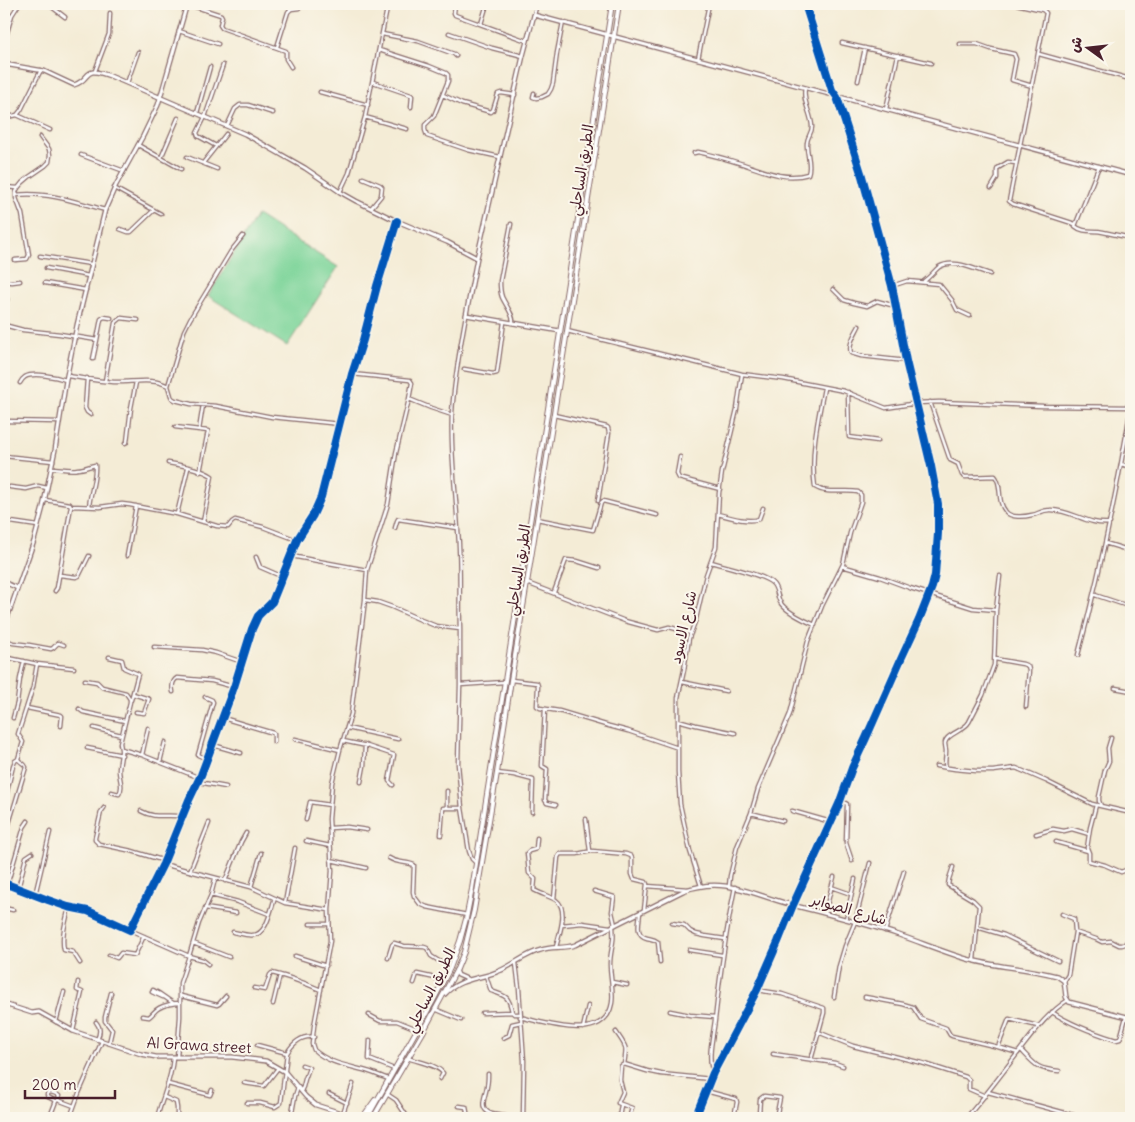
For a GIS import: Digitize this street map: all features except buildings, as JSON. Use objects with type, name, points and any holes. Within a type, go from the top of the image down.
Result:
[{"type":"highway","name":"الطريق الساحلي","points":[[368,1118],[450,968],[467,915],[612,4]]},
{"type":"highway","name":"الطريق الساحلي","points":[[368,1118],[387,1094],[443,996],[464,952],[474,910],[619,4]]},
{"type":"highway","points":[[534,499],[540,500]]},
{"type":"highway","points":[[483,819],[489,820]]},
{"type":"street","points":[[4,43],[12,15],[18,4]]},
{"type":"street","points":[[48,4],[66,17]]},
{"type":"street","points":[[4,627],[38,526],[51,468],[66,378],[105,210],[114,188],[138,145],[160,98],[187,4],[222,16],[220,25],[222,28],[286,52],[286,59],[291,67]]},
{"type":"street","points":[[277,48],[288,12],[299,8],[300,4]]},
{"type":"street","points":[[340,192],[349,173],[365,117],[388,4]]},
{"type":"street","points":[[455,4],[454,15],[527,41]]},
{"type":"street","points":[[481,24],[487,4]]},
{"type":"street","points":[[476,863],[469,851],[462,808],[458,764],[460,564],[452,472],[452,414],[456,372],[477,258],[523,56],[537,4]]},
{"type":"street","points":[[698,59],[709,4]]},
{"type":"street","points":[[695,1118],[713,1073],[756,990],[831,822],[852,768],[919,620],[935,578],[938,553],[938,504],[917,403],[906,361],[892,286],[862,176],[805,4]]},
{"type":"street","points":[[1016,4],[1046,12],[1009,199],[1011,203],[1075,224],[1078,229],[1100,231],[1131,238]]},
{"type":"street","points":[[95,71],[109,34],[110,13]]},
{"type":"street","points":[[534,15],[1131,175]]},
{"type":"street","points":[[534,93],[533,98],[536,98],[548,94],[551,89],[563,22]]},
{"type":"street","points":[[179,31],[218,44]]},
{"type":"street","points":[[449,33],[523,56]]},
{"type":"street","points":[[382,34],[423,43],[456,56]]},
{"type":"street","points":[[842,43],[931,63]]},
{"type":"street","points":[[960,44],[977,44],[1014,54],[1016,59],[1012,80],[1032,86]]},
{"type":"street","points":[[858,81],[866,48]]},
{"type":"street","points":[[379,50],[429,66],[446,73],[449,78],[434,116],[425,125],[427,136],[468,150],[500,157]]},
{"type":"street","points":[[128,83],[138,52]]},
{"type":"street","points":[[1039,54],[1130,79]]},
{"type":"street","points":[[886,109],[898,55]]},
{"type":"street","points":[[4,64],[41,70],[74,85],[79,83],[88,73],[95,71],[128,83],[245,134],[340,192],[477,258]]},
{"type":"street","points":[[216,146],[197,134],[223,65]]},
{"type":"street","points":[[197,113],[210,66]]},
{"type":"street","points":[[4,119],[17,115],[21,110],[41,70]]},
{"type":"street","points":[[372,82],[411,95],[411,107]]},
{"type":"street","points":[[694,153],[698,152],[726,159],[775,175],[798,176],[808,174],[810,164],[807,142],[812,126],[804,97],[805,88]]},
{"type":"street","points":[[320,92],[368,105]]},
{"type":"street","points":[[443,95],[462,104],[489,112],[493,110],[498,94],[514,95]]},
{"type":"street","points":[[227,126],[235,109],[240,104],[273,113]]},
{"type":"street","points":[[17,115],[50,130]]},
{"type":"street","points":[[365,117],[408,129]]},
{"type":"street","points":[[161,158],[178,118]]},
{"type":"street","points":[[203,163],[226,134]]},
{"type":"street","points":[[15,260],[26,259],[29,254],[22,214],[16,195],[18,188],[29,177],[45,166],[50,157],[49,149],[40,137]]},
{"type":"street","points":[[138,145],[182,169]]},
{"type":"street","points":[[81,155],[124,170]]},
{"type":"street","points":[[187,157],[218,169]]},
{"type":"street","points":[[991,188],[998,177],[998,168],[1008,162],[1016,163]]},
{"type":"street","points":[[1075,224],[1099,166]]},
{"type":"street","points":[[363,178],[382,187],[381,196],[371,208]]},
{"type":"street","points":[[4,187],[18,188]]},
{"type":"street","points":[[114,188],[161,214]]},
{"type":"street","points":[[16,195],[54,197],[105,210]]},
{"type":"street","points":[[120,229],[130,232],[154,210]]},
{"type":"street","points":[[130,930],[164,862],[200,778],[234,687],[252,629],[258,616],[272,602],[297,540],[313,515],[321,497],[352,374],[397,220]]},
{"type":"street","points":[[511,224],[500,289],[513,318],[513,324]]},
{"type":"street","points":[[243,236],[229,255],[184,331],[168,386],[171,396],[175,400],[191,404],[216,406],[272,417],[340,424]]},
{"type":"street","points":[[40,256],[91,264]]},
{"type":"street","points":[[923,282],[940,267],[949,264],[961,265],[990,274]]},
{"type":"street","points":[[46,268],[89,276]]},
{"type":"street","points":[[892,286],[907,280],[940,284],[957,310],[970,316]]},
{"type":"street","points":[[4,281],[20,281]]},
{"type":"street","points":[[45,283],[86,290]]},
{"type":"street","points":[[833,289],[844,300],[854,303],[866,306],[877,301],[895,306]]},
{"type":"street","points":[[4,316],[7,299]]},
{"type":"street","points":[[466,315],[560,331]]},
{"type":"street","points":[[93,359],[101,319],[104,317],[111,318]]},
{"type":"street","points":[[105,381],[115,323],[121,318],[138,320]]},
{"type":"street","points":[[464,369],[497,373],[504,322]]},
{"type":"street","points":[[4,325],[23,330],[97,340]]},
{"type":"street","points":[[859,326],[851,345],[851,353],[861,356],[906,361]]},
{"type":"street","points":[[567,330],[742,374],[783,379],[848,392],[886,408],[930,402],[1131,407],[1110,523],[1078,655]]},
{"type":"street","points":[[352,374],[410,380],[412,383],[396,452],[388,504],[367,570],[353,701],[347,728],[332,776],[330,805],[332,871],[329,910],[330,941],[312,1044],[314,1050],[328,1059],[388,1079]]},
{"type":"street","name":"شارع الاسود","points":[[701,886],[681,815],[678,784],[678,698],[686,652],[706,575],[716,547],[723,462],[737,409],[742,374]]},
{"type":"street","points":[[20,384],[24,377],[30,375],[87,378],[128,383],[144,381],[162,383],[168,386]]},
{"type":"street","points":[[87,378],[86,408],[87,412],[91,415]]},
{"type":"street","points":[[125,443],[127,442],[136,382]]},
{"type":"street","points":[[729,886],[737,848],[758,789],[790,714],[806,649],[825,599],[842,566],[850,533],[861,502],[860,492],[837,492],[815,487],[814,454],[824,388]]},
{"type":"street","points":[[848,392],[849,438],[878,441]]},
{"type":"street","points":[[409,399],[452,414]]},
{"type":"street","points":[[930,402],[950,460],[958,464],[964,476],[984,477],[992,475],[996,478],[998,480],[1000,500],[1006,513],[1013,516],[1023,516],[1052,510],[1096,523],[1110,523]]},
{"type":"street","points":[[199,430],[203,405]]},
{"type":"street","points":[[554,415],[608,428],[609,434],[598,501]]},
{"type":"street","points":[[4,421],[59,422]]},
{"type":"street","points":[[175,427],[207,430],[200,472]]},
{"type":"street","points":[[4,456],[52,461]]},
{"type":"street","points":[[680,457],[677,474],[679,478],[720,489]]},
{"type":"street","points":[[168,463],[208,474],[212,477],[204,522]]},
{"type":"street","points":[[1121,464],[1131,467]]},
{"type":"street","points":[[51,468],[72,470],[95,466],[89,507]]},
{"type":"street","points":[[177,514],[188,468]]},
{"type":"street","points":[[10,487],[30,489],[38,486],[47,488]]},
{"type":"street","points":[[44,500],[70,504],[72,506],[100,507],[122,504],[136,506],[177,514],[217,526],[228,527],[235,520],[263,527],[297,540]]},
{"type":"street","points":[[537,519],[594,530],[601,502],[603,501],[657,515]]},
{"type":"street","points":[[55,590],[60,575],[72,506]]},
{"type":"street","points":[[126,556],[136,506]]},
{"type":"street","points":[[718,514],[745,520],[756,520],[759,519],[763,508]]},
{"type":"street","points":[[395,528],[398,519],[458,528]]},
{"type":"street","points":[[4,521],[38,526]]},
{"type":"street","points":[[1105,542],[1131,551]]},
{"type":"street","points":[[60,575],[79,576],[89,556]]},
{"type":"street","points":[[291,556],[367,570]]},
{"type":"street","points":[[256,557],[259,566],[283,577]]},
{"type":"street","points":[[554,593],[566,560],[577,561],[599,568]]},
{"type":"street","points":[[711,562],[756,575],[772,582],[781,604],[797,616],[815,625]]},
{"type":"street","points":[[842,566],[869,573],[973,608],[996,610]]},
{"type":"street","points":[[946,768],[944,764],[948,737],[967,726],[987,686],[994,665],[996,610],[1000,576]]},
{"type":"street","points":[[4,582],[17,588]]},
{"type":"street","points":[[527,583],[647,627],[658,630],[669,627],[691,634]]},
{"type":"street","points":[[1094,594],[1131,606]]},
{"type":"street","points":[[365,600],[392,607],[436,626],[460,629]]},
{"type":"street","points":[[4,639],[13,643],[51,649],[58,643],[64,645]]},
{"type":"street","points":[[154,647],[202,650],[242,662]]},
{"type":"street","points":[[4,657],[36,664],[74,668]]},
{"type":"street","points":[[109,657],[122,660],[124,668],[138,674],[120,745],[122,755],[119,768],[122,785],[121,791],[118,794],[112,792]]},
{"type":"street","points":[[995,659],[1028,666],[1030,670],[1026,707]]},
{"type":"street","points":[[13,718],[24,661]]},
{"type":"street","points":[[4,804],[13,766],[15,761],[18,760],[23,742],[18,734],[34,683],[36,664]]},
{"type":"street","points":[[173,692],[173,682],[176,678],[212,681],[234,687]]},
{"type":"street","points":[[85,680],[97,682],[103,687],[126,693],[130,698],[130,702]]},
{"type":"street","points":[[511,680],[537,683],[538,706],[545,709],[628,731],[678,748]]},
{"type":"street","points":[[460,685],[505,682]]},
{"type":"street","points":[[682,682],[726,691]]},
{"type":"street","points":[[1114,688],[1131,691]]},
{"type":"street","points":[[133,694],[148,699],[144,713],[136,712]]},
{"type":"street","points":[[205,698],[213,702],[198,755],[207,759]]},
{"type":"street","points":[[27,708],[61,715],[61,726]]},
{"type":"street","points":[[545,709],[542,766],[547,769],[545,800],[547,803],[556,805]]},
{"type":"street","points":[[79,710],[125,722]]},
{"type":"street","points":[[223,718],[273,733],[274,742]]},
{"type":"street","points":[[678,720],[735,733]]},
{"type":"street","points":[[94,728],[122,735]]},
{"type":"street","points":[[142,755],[148,728]]},
{"type":"street","points":[[347,728],[398,739]]},
{"type":"street","points":[[1102,807],[1099,799],[1105,770],[1109,761],[1108,749],[1110,738]]},
{"type":"street","points":[[295,739],[340,750]]},
{"type":"street","points":[[343,741],[365,745],[394,755],[389,781],[393,785]]},
{"type":"street","points":[[160,762],[165,742]]},
{"type":"street","points":[[213,744],[241,754]]},
{"type":"street","points":[[361,782],[365,745]]},
{"type":"street","points":[[87,748],[122,755]]},
{"type":"street","points":[[121,749],[142,755],[200,778]]},
{"type":"street","points":[[4,848],[7,830],[26,767],[18,760]]},
{"type":"street","points":[[936,766],[984,771],[1016,768],[1096,805],[1131,813]]},
{"type":"street","points":[[497,773],[533,780],[532,812]]},
{"type":"street","points":[[198,782],[226,787]]},
{"type":"street","points":[[447,791],[447,808]]},
{"type":"street","points":[[840,800],[847,804],[846,843],[852,860]]},
{"type":"street","points":[[306,820],[311,801],[330,805]]},
{"type":"street","points":[[1096,805],[1087,848],[1090,862],[1106,865],[1121,872],[1131,871]]},
{"type":"street","points":[[104,808],[101,812],[95,838],[96,843],[132,851],[190,871],[251,887],[285,903],[329,910]]},
{"type":"street","points":[[441,834],[442,810],[444,808],[462,808]]},
{"type":"street","points":[[141,810],[154,816],[183,816]]},
{"type":"street","points":[[792,811],[831,822]]},
{"type":"street","points":[[751,813],[783,821]]},
{"type":"street","points":[[586,819],[590,851]]},
{"type":"street","points":[[28,821],[24,827],[5,884],[69,907],[88,911],[189,956],[203,960],[208,964]]},
{"type":"street","points":[[190,871],[209,823]]},
{"type":"street","points":[[330,828],[348,827],[367,830]]},
{"type":"street","points":[[1036,834],[1056,829],[1064,831],[1072,829],[1089,834]]},
{"type":"street","points":[[35,895],[50,832]]},
{"type":"street","points":[[225,881],[246,833]]},
{"type":"street","points":[[537,838],[536,849],[527,853],[529,873],[535,879],[534,890],[554,899],[560,904],[562,925],[556,948]]},
{"type":"street","points":[[306,841],[330,846]]},
{"type":"street","points":[[1056,842],[1089,851]]},
{"type":"street","points":[[285,903],[295,848]]},
{"type":"street","points":[[554,899],[560,854],[577,854],[590,851],[630,854],[633,877],[636,880],[646,882],[644,910]]},
{"type":"street","points":[[18,889],[26,857],[32,853]]},
{"type":"street","points":[[251,887],[262,853]]},
{"type":"street","points":[[389,858],[397,862],[412,863],[414,865],[413,892],[420,904],[467,915]]},
{"type":"street","points":[[331,860],[366,868]]},
{"type":"street","points":[[834,997],[839,966],[845,946],[856,922],[870,863]]},
{"type":"street","points":[[953,866],[948,885],[979,906],[974,960]]},
{"type":"street","points":[[885,931],[904,871]]},
{"type":"street","points":[[824,914],[834,877]]},
{"type":"street","points":[[157,1118],[175,1057],[180,1018],[180,983],[215,878]]},
{"type":"street","points":[[846,919],[855,879]]},
{"type":"street","points":[[647,886],[689,889]]},
{"type":"street","name":"شارع الصوابر","points":[[443,996],[457,984],[498,972],[541,949],[566,948],[576,945],[644,910],[689,889],[701,886],[735,887],[856,922],[942,951],[974,960],[1051,974],[1064,981]]},
{"type":"street","points":[[713,1073],[710,1063],[715,1017],[725,939],[735,887]]},
{"type":"street","points":[[831,887],[852,894]]},
{"type":"street","points":[[482,1013],[512,1012],[520,1016],[566,1027],[583,1028],[598,1023],[605,1018],[612,1003],[610,964],[613,941],[612,912],[614,897],[594,891]]},
{"type":"street","points":[[210,894],[269,914]]},
{"type":"street","points":[[232,932],[259,934],[262,931],[274,898]]},
{"type":"street","points":[[69,907],[63,948],[66,951],[73,952],[80,963]]},
{"type":"street","points":[[4,908],[13,910]]},
{"type":"street","points":[[205,908],[236,913]]},
{"type":"street","points":[[640,912],[640,934],[658,942],[660,962]]},
{"type":"street","points":[[1062,914],[1074,919],[1075,932],[1068,975],[1064,981],[1066,997],[1073,1004],[1131,1018]]},
{"type":"street","points":[[562,925],[582,922],[613,926]]},
{"type":"street","points":[[672,923],[684,925],[696,934],[725,939]]},
{"type":"street","points":[[310,924],[330,924]]},
{"type":"street","points":[[977,927],[1009,937],[1058,961]]},
{"type":"street","points":[[1075,932],[1102,942],[1110,941],[1119,945],[1125,944],[1128,940]]},
{"type":"street","points":[[109,955],[117,958],[121,952],[135,955],[144,936]]},
{"type":"street","points":[[193,943],[229,957]]},
{"type":"street","points":[[388,958],[394,943],[404,946],[424,947],[431,956],[450,968]]},
{"type":"street","points":[[689,950],[723,955]]},
{"type":"street","points":[[295,956],[326,966]]},
{"type":"street","points":[[516,963],[524,1062],[523,1118]]},
{"type":"street","points":[[456,970],[458,975],[468,980]]},
{"type":"street","points":[[254,988],[264,991],[271,973],[321,990]]},
{"type":"street","points":[[414,984],[416,976],[419,974],[444,980]]},
{"type":"street","points":[[273,1004],[280,975]]},
{"type":"street","points":[[486,976],[491,991],[508,997],[512,1012]]},
{"type":"street","points":[[73,1031],[79,1001],[82,996],[82,992],[77,990],[78,982]]},
{"type":"street","points":[[612,982],[627,985]]},
{"type":"street","points":[[756,990],[782,994],[824,1008],[811,1060]]},
{"type":"street","points":[[152,991],[172,1002],[180,1003]]},
{"type":"street","points":[[56,1022],[64,992]]},
{"type":"street","points":[[108,1043],[112,1030],[105,1021],[105,1017],[111,993]]},
{"type":"street","points":[[180,996],[217,1005],[226,996]]},
{"type":"street","points":[[865,996],[913,1007],[920,1019],[946,1028],[952,1036],[1018,1053]]},
{"type":"street","points":[[966,1118],[1039,1027],[1052,1012],[1068,1000]]},
{"type":"street","points":[[142,1016],[149,1017],[158,1008],[172,1002]]},
{"type":"street","name":"Al Grawa street","points":[[4,1004],[32,1013],[39,1012],[73,1031],[141,1054],[156,1057],[219,1056],[266,1061],[285,1072],[311,1102],[316,1105],[356,1118],[368,1118]]},
{"type":"street","points":[[583,1028],[588,1006]]},
{"type":"street","points":[[435,1009],[461,1020]]},
{"type":"street","points":[[670,1011],[715,1017]]},
{"type":"street","points":[[1052,1012],[1081,1028],[1117,1040],[1120,1039],[1126,1017]]},
{"type":"street","points":[[369,1016],[380,1021],[396,1020],[418,1029]]},
{"type":"street","points":[[998,1047],[1009,1019],[1039,1027]]},
{"type":"street","points":[[96,1022],[99,1026],[97,1040]]},
{"type":"street","points":[[502,1038],[509,1035],[512,1024],[521,1022]]},
{"type":"street","points":[[616,1032],[626,1046],[624,1064],[621,1066],[620,1077],[623,1092],[618,1104],[621,1105],[619,1118]]},
{"type":"street","points":[[818,1032],[853,1046],[966,1076],[969,1080],[969,1090],[985,1096]]},
{"type":"street","points":[[247,1103],[260,1103],[273,1107],[282,1104],[287,1053],[296,1041],[308,1036],[314,1036]]},
{"type":"street","points":[[370,1040],[369,1059],[394,1069]]},
{"type":"street","points":[[70,1118],[102,1041]]},
{"type":"street","points":[[257,1045],[287,1053]]},
{"type":"street","points":[[1021,1050],[1038,1068],[1060,1071]]},
{"type":"street","points":[[773,1054],[835,1063],[843,1066]]},
{"type":"street","points":[[408,1058],[441,1070],[443,1073],[440,1080]]},
{"type":"street","points":[[624,1064],[661,1074],[712,1079]]},
{"type":"street","points":[[292,1118],[295,1096],[304,1084],[309,1068],[302,1065]]},
{"type":"street","points":[[244,1084],[264,1086],[278,1068]]},
{"type":"street","points":[[488,1074],[488,1086],[483,1100],[484,1108],[490,1114],[516,1118]]},
{"type":"street","points":[[168,1084],[210,1096],[212,1090]]},
{"type":"street","points":[[343,1113],[353,1084]]},
{"type":"street","points":[[706,1091],[736,1099],[735,1112]]},
{"type":"street","points":[[988,1092],[1084,1118]]},
{"type":"street","points":[[329,1094],[347,1103]]},
{"type":"street","points":[[387,1094],[396,1100],[408,1118]]},
{"type":"street","points":[[759,1114],[760,1100],[764,1096],[780,1098],[776,1118]]},
{"type":"street","points":[[164,1098],[176,1102],[177,1116]]},
{"type":"street","points":[[51,1114],[57,1100],[74,1106]]},
{"type":"street","points":[[621,1105],[632,1108],[629,1118]]},
{"type":"street","points":[[459,1106],[466,1107],[466,1118]]},
{"type":"green space","points":[[257,215],[338,267],[287,346],[208,296]]},
{"type":"cycle path","points":[[695,1118],[713,1073],[757,990],[839,804],[852,768],[919,620],[935,575],[938,504],[906,361],[892,286],[862,176],[805,4]]},
{"type":"cycle path","points":[[4,883],[68,907],[88,911],[130,930],[163,864],[201,775],[234,687],[252,629],[258,616],[272,602],[297,540],[313,515],[321,497],[352,374],[397,221]]}]
